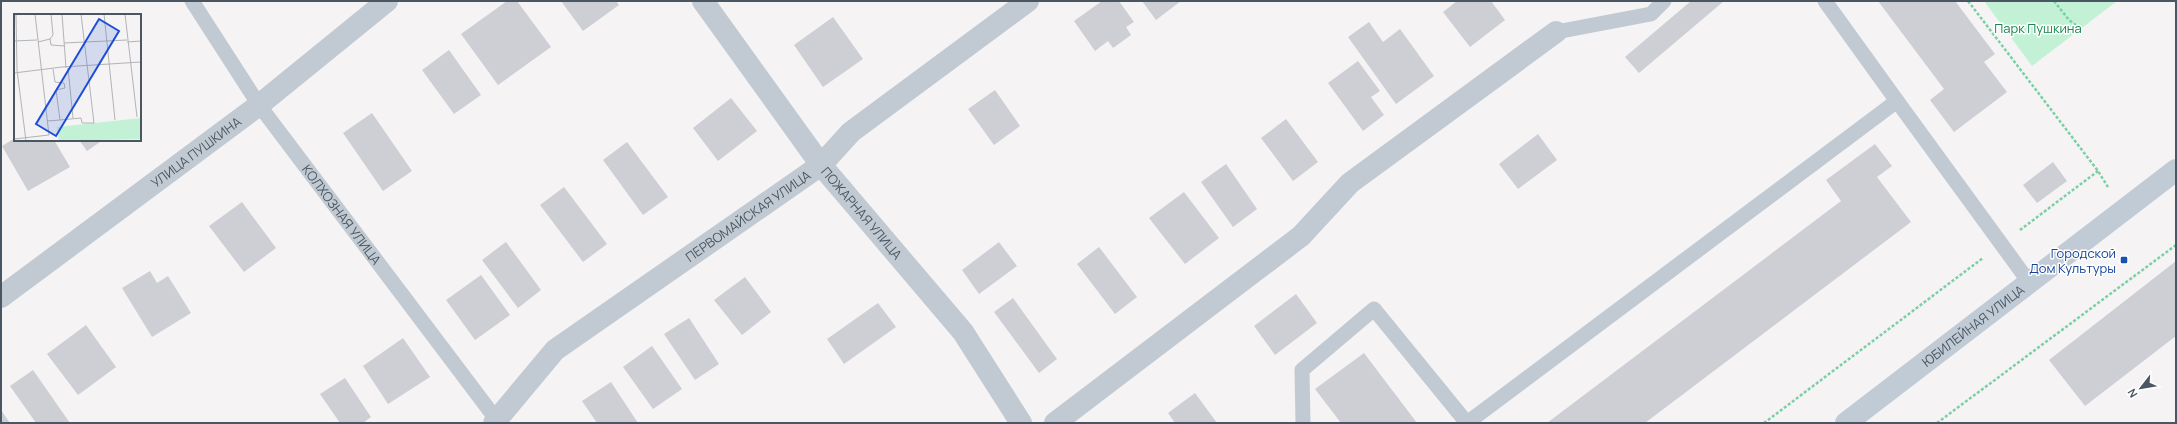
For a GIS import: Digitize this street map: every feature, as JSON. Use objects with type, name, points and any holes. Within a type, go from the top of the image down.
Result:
[{"type":"main road","name":"ЮБИЛЕЙНАЯ УЛИЦА","points":[[1846,423],[2176,170]]},
{"type":"street","name":"УЛИЦА ПУШКИНА","points":[[1,297],[259,105],[387,1]]},
{"type":"street","name":"ПОЖАРНАЯ УЛИЦА","points":[[703,1],[820,165],[963,332],[1021,423]]},
{"type":"street","name":"ПЕРВОМАЙСКАЯ УЛИЦА","points":[[496,422],[555,350],[820,165],[851,132],[1028,1]]},
{"type":"street","points":[[1055,423],[1301,236],[1350,183],[1556,32]]},
{"type":"lane","name":"КОЛХОЗНАЯ УЛИЦА","points":[[192,1],[259,105],[496,422]]},
{"type":"lane","points":[[1556,32],[1651,14],[1664,1]]},
{"type":"lane","points":[[1825,1],[2029,282]]},
{"type":"lane","points":[[1303,423],[1302,370],[1374,309],[1467,423],[1897,101]]},
{"type":"path","points":[[1968,1],[2098,171],[2123,211]]},
{"type":"path","points":[[2054,1],[2069,20],[2081,29]]},
{"type":"path","points":[[1764,423],[2098,171]]},
{"type":"path","points":[[1937,423],[2176,245]]},
{"type":"green space","name":"Парк Пушкина","points":[[1984,1],[2117,1],[2032,66]]},
{"type":"building","points":[[507,1],[517,1],[551,47],[498,85],[461,34]]},
{"type":"building","points":[[561,1],[616,1],[619,5],[583,31]]},
{"type":"building","points":[[1102,1],[1119,1],[1134,22],[1126,27],[1131,35],[1113,48],[1108,41],[1095,51],[1074,21]]},
{"type":"building","points":[[1142,1],[1181,1],[1156,20]]},
{"type":"building","points":[[1457,1],[1491,1],[1505,20],[1470,47],[1443,12]]},
{"type":"building","points":[[1691,1],[1724,1],[1639,73],[1625,57]]},
{"type":"building","points":[[1878,1],[1955,1],[1995,54],[1984,62],[2007,92],[1954,132],[1930,100],[1944,89]]},
{"type":"building","points":[[833,17],[863,59],[823,87],[794,45]]},
{"type":"building","points":[[1369,22],[1383,42],[1400,29],[1434,76],[1396,104],[1348,37]]},
{"type":"building","points":[[449,50],[481,95],[454,114],[422,70]]},
{"type":"building","points":[[1358,61],[1380,91],[1371,97],[1384,115],[1363,131],[1328,83]]},
{"type":"building","points":[[995,90],[1020,126],[994,145],[968,109]]},
{"type":"building","points":[[731,98],[757,131],[718,161],[693,128]]},
{"type":"building","points":[[372,113],[412,171],[383,191],[343,133]]},
{"type":"building","points":[[1286,119],[1318,162],[1293,181],[1261,138]]},
{"type":"building","points":[[1538,134],[1557,160],[1518,189],[1499,164]]},
{"type":"building","points":[[14,139],[14,141],[55,141],[70,167],[28,191],[2,146]]},
{"type":"building","points":[[80,141],[102,141],[87,151]]},
{"type":"building","points":[[627,142],[668,197],[643,215],[603,160]]},
{"type":"building","points":[[1875,144],[1892,166],[1877,177],[1911,222],[1645,423],[1547,423],[1841,201],[1826,180]]},
{"type":"building","points":[[2053,162],[2067,181],[2037,203],[2023,185]]},
{"type":"building","points":[[1226,164],[1257,209],[1233,227],[1201,182]]},
{"type":"building","points":[[564,187],[607,244],[583,262],[540,205]]},
{"type":"building","points":[[1184,192],[1219,238],[1185,264],[1149,218]]},
{"type":"building","points":[[242,202],[276,248],[244,272],[209,226]]},
{"type":"building","points":[[506,242],[541,290],[518,308],[482,260]]},
{"type":"building","points":[[999,242],[1017,266],[979,294],[962,270]]},
{"type":"building","points":[[1099,247],[1137,297],[1115,314],[1077,264]]},
{"type":"building","points":[[2176,261],[2176,336],[2085,406],[2049,360]]},
{"type":"building","points":[[150,271],[157,283],[168,276],[191,313],[152,337],[122,288]]},
{"type":"building","points":[[481,275],[510,315],[475,340],[446,300]]},
{"type":"building","points":[[745,277],[771,312],[742,335],[714,300]]},
{"type":"building","points":[[1296,294],[1317,323],[1275,355],[1254,326]]},
{"type":"building","points":[[1013,298],[1057,359],[1039,373],[994,312]]},
{"type":"building","points":[[878,303],[896,327],[844,364],[827,339]]},
{"type":"building","points":[[689,318],[719,364],[695,380],[664,334]]},
{"type":"building","points":[[86,325],[116,367],[78,395],[47,354]]},
{"type":"building","points":[[403,338],[430,377],[388,404],[363,366]]},
{"type":"building","points":[[652,346],[682,389],[653,409],[623,367]]},
{"type":"building","points":[[1364,353],[1417,423],[1341,423],[1315,389]]},
{"type":"building","points":[[33,370],[70,423],[36,423],[10,386]]},
{"type":"building","points":[[345,378],[371,417],[363,423],[340,423],[320,394]]},
{"type":"building","points":[[611,382],[638,423],[597,423],[582,401]]},
{"type":"building","points":[[1195,393],[1217,423],[1175,423],[1168,413]]},
{"type":"building","points":[[1,410],[10,423],[1,423]]},
{"type":"place","name":"Городской Дом Культуры","points":[[2124,260]]}]
